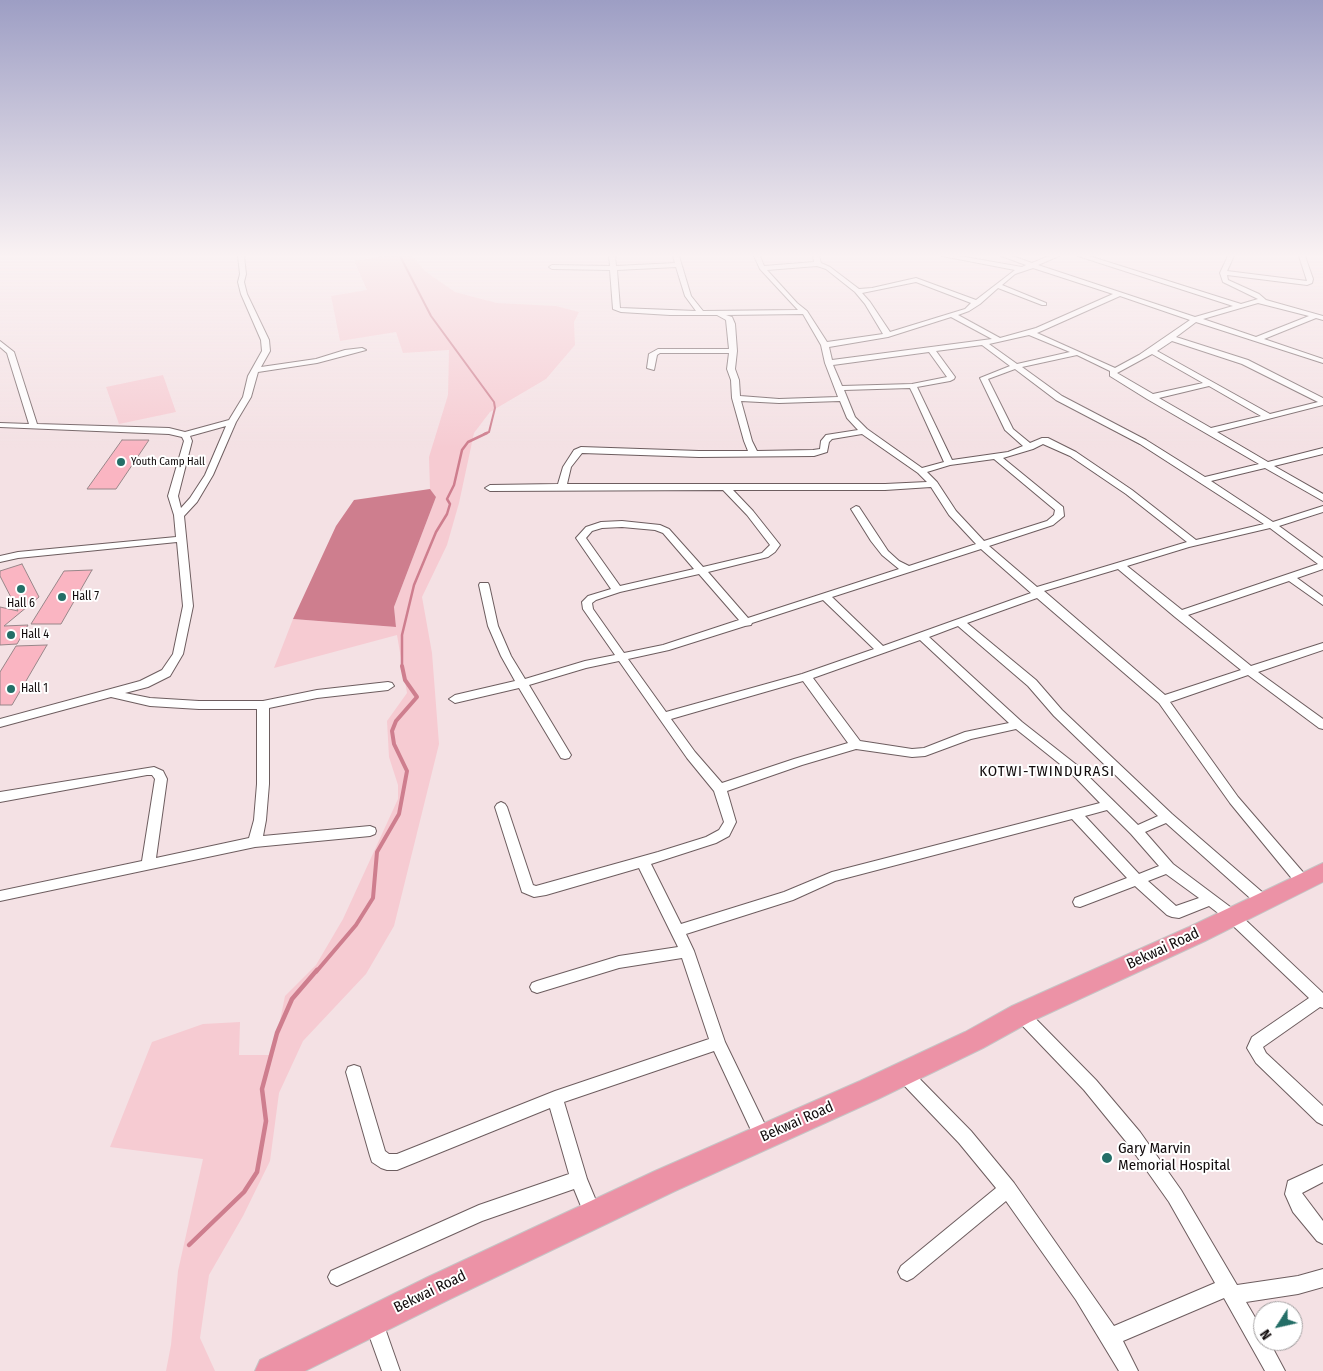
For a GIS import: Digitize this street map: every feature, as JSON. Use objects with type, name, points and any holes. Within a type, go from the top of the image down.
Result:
[{"type":"highway","name":"Bekwai Road","points":[[271,1371],[593,1215],[965,1044],[1022,1014],[1317,876]]},
{"type":"street","points":[[179,515],[194,500],[209,475],[232,422],[247,397],[255,370],[266,351],[265,340],[256,320]]},
{"type":"street","points":[[732,320],[733,351],[731,363],[735,380],[736,398],[748,441],[754,454]]},
{"type":"street","points":[[810,320],[825,345],[829,363],[851,418],[864,431],[921,471],[934,484],[952,513],[982,545],[1163,700],[1234,800],[1317,876]]},
{"type":"street","points":[[879,320],[888,335]]},
{"type":"street","points":[[825,345],[888,335],[939,320]]},
{"type":"street","points":[[960,320],[999,340]]},
{"type":"street","points":[[829,363],[983,343],[1031,333],[1060,320]]},
{"type":"street","points":[[1193,320],[1152,351],[1116,370],[1113,374],[1115,377],[1211,431],[1323,498]]},
{"type":"street","points":[[1201,320],[1323,361]]},
{"type":"street","points":[[1256,339],[1310,320]]},
{"type":"street","points":[[1031,333],[1116,370]]},
{"type":"street","points":[[1171,338],[1245,362],[1323,402]]},
{"type":"street","points":[[0,343],[10,352],[34,426]]},
{"type":"street","points":[[983,343],[1068,403],[1137,439],[1204,480],[1272,525],[1323,564],[1290,578],[1180,615]]},
{"type":"street","points":[[255,370],[316,361],[345,352],[362,350]]},
{"type":"street","points":[[839,388],[912,386],[950,379],[950,376],[931,350]]},
{"type":"street","points":[[651,368],[654,354],[658,351],[733,351]]},
{"type":"street","points":[[1152,351],[1269,417]]},
{"type":"street","points":[[1030,447],[1009,430],[984,378],[1017,366],[1078,353]]},
{"type":"street","points":[[1150,397],[1209,384]]},
{"type":"street","points":[[912,386],[918,394],[949,463]]},
{"type":"street","points":[[736,398],[779,401],[843,400]]},
{"type":"street","points":[[1211,431],[1323,402]]},
{"type":"street","points":[[0,425],[169,431],[185,435],[232,422]]},
{"type":"street","points":[[562,486],[567,467],[580,450],[754,454],[814,453],[824,450],[825,442],[834,435],[864,431]]},
{"type":"street","points":[[0,723],[112,694],[144,684],[166,673],[178,654],[188,606],[179,515],[173,496],[188,441],[185,435]]},
{"type":"street","points":[[921,471],[949,463],[1010,454],[1048,441],[1073,454],[1129,492],[1194,543]]},
{"type":"street","points":[[1204,480],[1323,451]]},
{"type":"street","points":[[455,699],[523,683],[585,665],[665,648],[747,623],[1050,523],[1059,516],[1060,509],[996,456]]},
{"type":"street","points":[[490,488],[562,486],[885,487],[934,484]]},
{"type":"street","points":[[501,807],[527,888],[534,892],[643,862],[711,840],[724,833],[730,822],[720,789],[691,755],[663,717],[588,609],[587,602],[592,598],[617,590],[701,571],[765,554],[772,550],[774,545],[750,513],[726,488]]},
{"type":"street","points":[[856,508],[880,546],[896,563],[908,569]]},
{"type":"street","points":[[663,717],[806,677],[1039,592],[1120,565],[1194,543],[1272,525],[1323,509]]},
{"type":"street","points":[[617,590],[581,538],[589,529],[601,525],[622,524],[658,527],[666,531],[747,623]]},
{"type":"street","points":[[0,559],[18,555],[181,539]]},
{"type":"street","points":[[1120,565],[1250,671],[1323,725]]},
{"type":"street","points":[[1290,578],[1323,602]]},
{"type":"street","points":[[484,585],[493,626],[506,656],[564,755]]},
{"type":"street","points":[[825,596],[880,649]]},
{"type":"street","points":[[960,622],[1032,683],[1058,713],[1167,817],[1264,902]]},
{"type":"street","points":[[921,635],[1018,725],[1074,769],[1136,831],[1168,868],[1232,916],[1321,1000],[1257,1042],[1255,1048],[1261,1058],[1323,1117]]},
{"type":"street","points":[[1163,700],[1323,646]]},
{"type":"street","points":[[806,677],[856,746]]},
{"type":"street","points":[[112,694],[160,703],[263,705],[317,694],[388,686]]},
{"type":"street","points":[[255,842],[260,820],[263,705]]},
{"type":"street","points":[[720,789],[798,762],[856,746],[912,753],[924,752],[969,735],[1018,725]]},
{"type":"street","points":[[0,797],[154,771],[159,774],[161,780],[148,864]]},
{"type":"street","points":[[677,931],[788,896],[832,877],[1109,806]]},
{"type":"street","points":[[1076,814],[1137,880],[1172,911],[1179,912],[1209,900]]},
{"type":"street","points":[[1136,831],[1167,817]]},
{"type":"street","points":[[0,896],[255,842],[370,831]]},
{"type":"street","points":[[643,862],[687,951],[718,1043],[763,1137]]},
{"type":"street","points":[[1080,902],[1168,868]]},
{"type":"street","points":[[537,987],[619,962],[687,951]]},
{"type":"street","points":[[1022,1014],[1090,1086],[1134,1138],[1175,1196],[1276,1371]]},
{"type":"street","points":[[354,1072],[376,1152],[378,1156],[387,1162],[397,1162],[555,1098],[718,1043]]},
{"type":"street","points":[[903,1072],[965,1137],[1008,1189],[1043,1237],[1110,1337],[1129,1371]]},
{"type":"street","points":[[555,1098],[579,1179],[593,1215]]},
{"type":"street","points":[[1323,1173],[1294,1187],[1293,1194],[1299,1206],[1323,1236]]},
{"type":"street","points":[[337,1277],[479,1214],[579,1179]]},
{"type":"street","points":[[907,1272],[1008,1189]]},
{"type":"street","points":[[1110,1337],[1230,1291],[1298,1286],[1323,1278]]},
{"type":"street","points":[[373,1320],[391,1371]]},
{"type":"shaded area","points":[[336,320],[575,320],[575,345],[546,379],[490,412],[474,433],[459,503],[447,545],[422,597],[432,653],[439,744],[394,926],[366,974],[303,1041],[279,1093],[270,1161],[243,1216],[209,1275],[200,1338],[215,1371],[166,1371],[171,1345],[178,1271],[203,1159],[110,1147],[152,1042],[203,1024],[240,1022],[239,1055],[273,1055],[285,996],[316,965],[343,919],[398,799],[398,785],[389,757],[387,721],[407,693],[397,635],[274,668],[293,619],[396,627],[394,607],[436,497],[430,489],[429,457],[448,395],[449,350],[403,353],[396,332],[340,341]]},
{"type":"shaded area","points":[[163,375],[176,412],[119,424],[106,387]]},
{"type":"shaded area","points":[[430,489],[436,497],[394,607],[396,627],[293,619],[336,526],[354,500]]},
{"type":"building","name":"Youth Camp Hall","points":[[122,440],[149,440],[116,489],[87,489]]},
{"type":"building","name":"Hall 6","points":[[22,564],[39,597],[4,626],[28,625],[17,644],[0,645],[0,607],[18,611],[0,576],[0,571]]},
{"type":"building","name":"Hall 7","points":[[92,570],[61,624],[31,624],[64,571]]},
{"type":"building","name":"Hall 1","points":[[47,645],[12,705],[0,705],[0,672],[16,646]]},
{"type":"waterway","points":[[434,320],[494,402],[495,408],[489,432],[484,434]]},
{"type":"waterway","points":[[402,666],[402,635],[414,585],[436,532],[447,514],[450,504],[447,499],[454,485],[462,450],[468,442],[487,433]]},
{"type":"waterway","points":[[316,972],[356,925],[373,898],[377,852],[399,814],[407,771],[394,744],[392,731],[396,721],[417,697],[405,680],[402,666]]},
{"type":"waterway","points":[[189,1245],[244,1192],[257,1172],[266,1121],[262,1089],[277,1033],[292,999],[317,970]]},
{"type":"place","name":"Youth Camp Hall","points":[[121,462]]},
{"type":"place","name":"Hall 6","points":[[21,589]]},
{"type":"place","name":"Hall 7","points":[[62,597]]},
{"type":"place","name":"Hall 4","points":[[11,635]]},
{"type":"place","name":"Hall 1","points":[[11,689]]},
{"type":"place","name":"Gary Marvin Memorial Hospital","points":[[1107,1158]]},
{"type":"district","name":"KOTWI-TWINDURASI","points":[[1047,772]]}]
